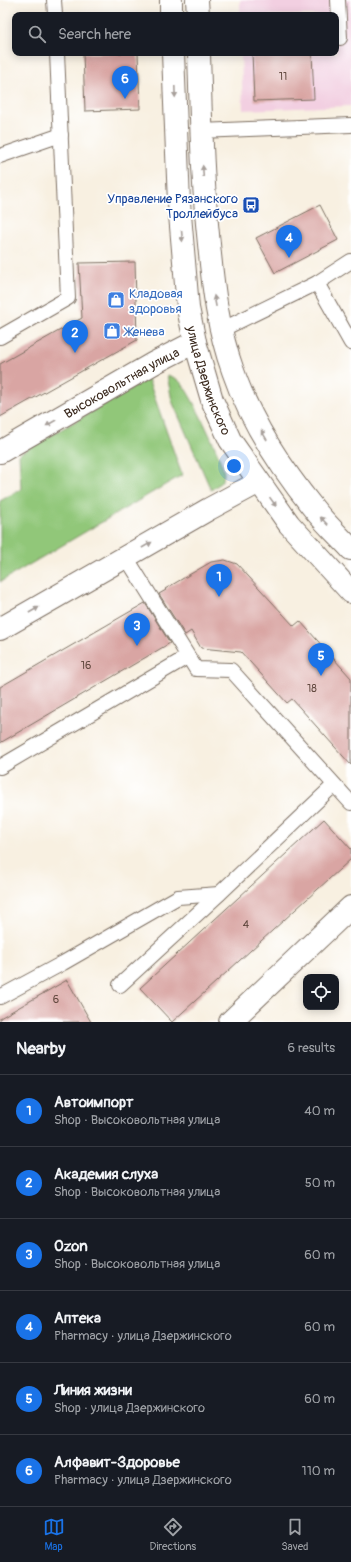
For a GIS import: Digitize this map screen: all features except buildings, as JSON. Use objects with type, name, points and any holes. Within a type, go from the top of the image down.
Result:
[{"type":"main road","points":[[171,0],[171,12]]},
{"type":"main road","points":[[198,0],[198,12]]},
{"type":"main road","name":"улица Дзержинского","points":[[173,56],[179,203],[188,308],[195,342],[212,400],[227,433],[288,524],[351,592]]},
{"type":"main road","name":"улица Дзержинского","points":[[199,56],[204,202],[213,291],[221,330],[233,372],[253,417],[284,469],[315,510],[351,549]]},
{"type":"main road","name":"Высоковольтная улица","points":[[0,452],[154,363],[221,330]]},
{"type":"main road","points":[[0,629],[209,509],[284,469]]},
{"type":"main road","points":[[230,1022],[351,907]]},
{"type":"lane","points":[[54,0],[55,12]]},
{"type":"lane","points":[[340,38],[342,2]]},
{"type":"lane","points":[[0,337],[68,298],[57,56]]},
{"type":"lane","points":[[201,131],[351,125]]},
{"type":"lane","points":[[0,156],[61,135]]},
{"type":"lane","name":"Высоковольтная улица","points":[[221,330],[317,283],[351,261]]},
{"type":"lane","points":[[317,283],[351,343]]},
{"type":"lane","points":[[126,557],[196,669],[231,670],[351,803]]},
{"type":"lane","points":[[0,767],[187,656]]},
{"type":"lane","points":[[120,985],[219,894],[334,784]]},
{"type":"lane","points":[[0,997],[63,963],[178,897],[219,894]]},
{"type":"shaded area","points":[[240,0],[351,0],[351,106],[243,110],[241,56],[339,56],[339,12],[240,12]]},
{"type":"green space","points":[[167,375],[179,381],[186,390],[219,456],[223,467],[224,477],[216,487],[211,490],[172,401]]},
{"type":"green space","points":[[148,379],[182,475],[0,582],[0,501],[21,489],[19,454]]},
{"type":"place","name":"Алфавит-Здоровье","points":[[125,99]]},
{"type":"place","name":"Управление Рязанского Троллейбуса","points":[[251,205]]},
{"type":"place","name":"Аптека","points":[[289,258]]},
{"type":"place","name":"Кладовая здоровья","points":[[116,300]]},
{"type":"place","name":"Женева","points":[[112,331]]},
{"type":"place","name":"Академия слуха","points":[[75,353]]},
{"type":"place","name":"Автоимпорт","points":[[219,597]]},
{"type":"place","name":"Ozon","points":[[137,646]]},
{"type":"place","name":"Линия жизни","points":[[321,676]]}]
